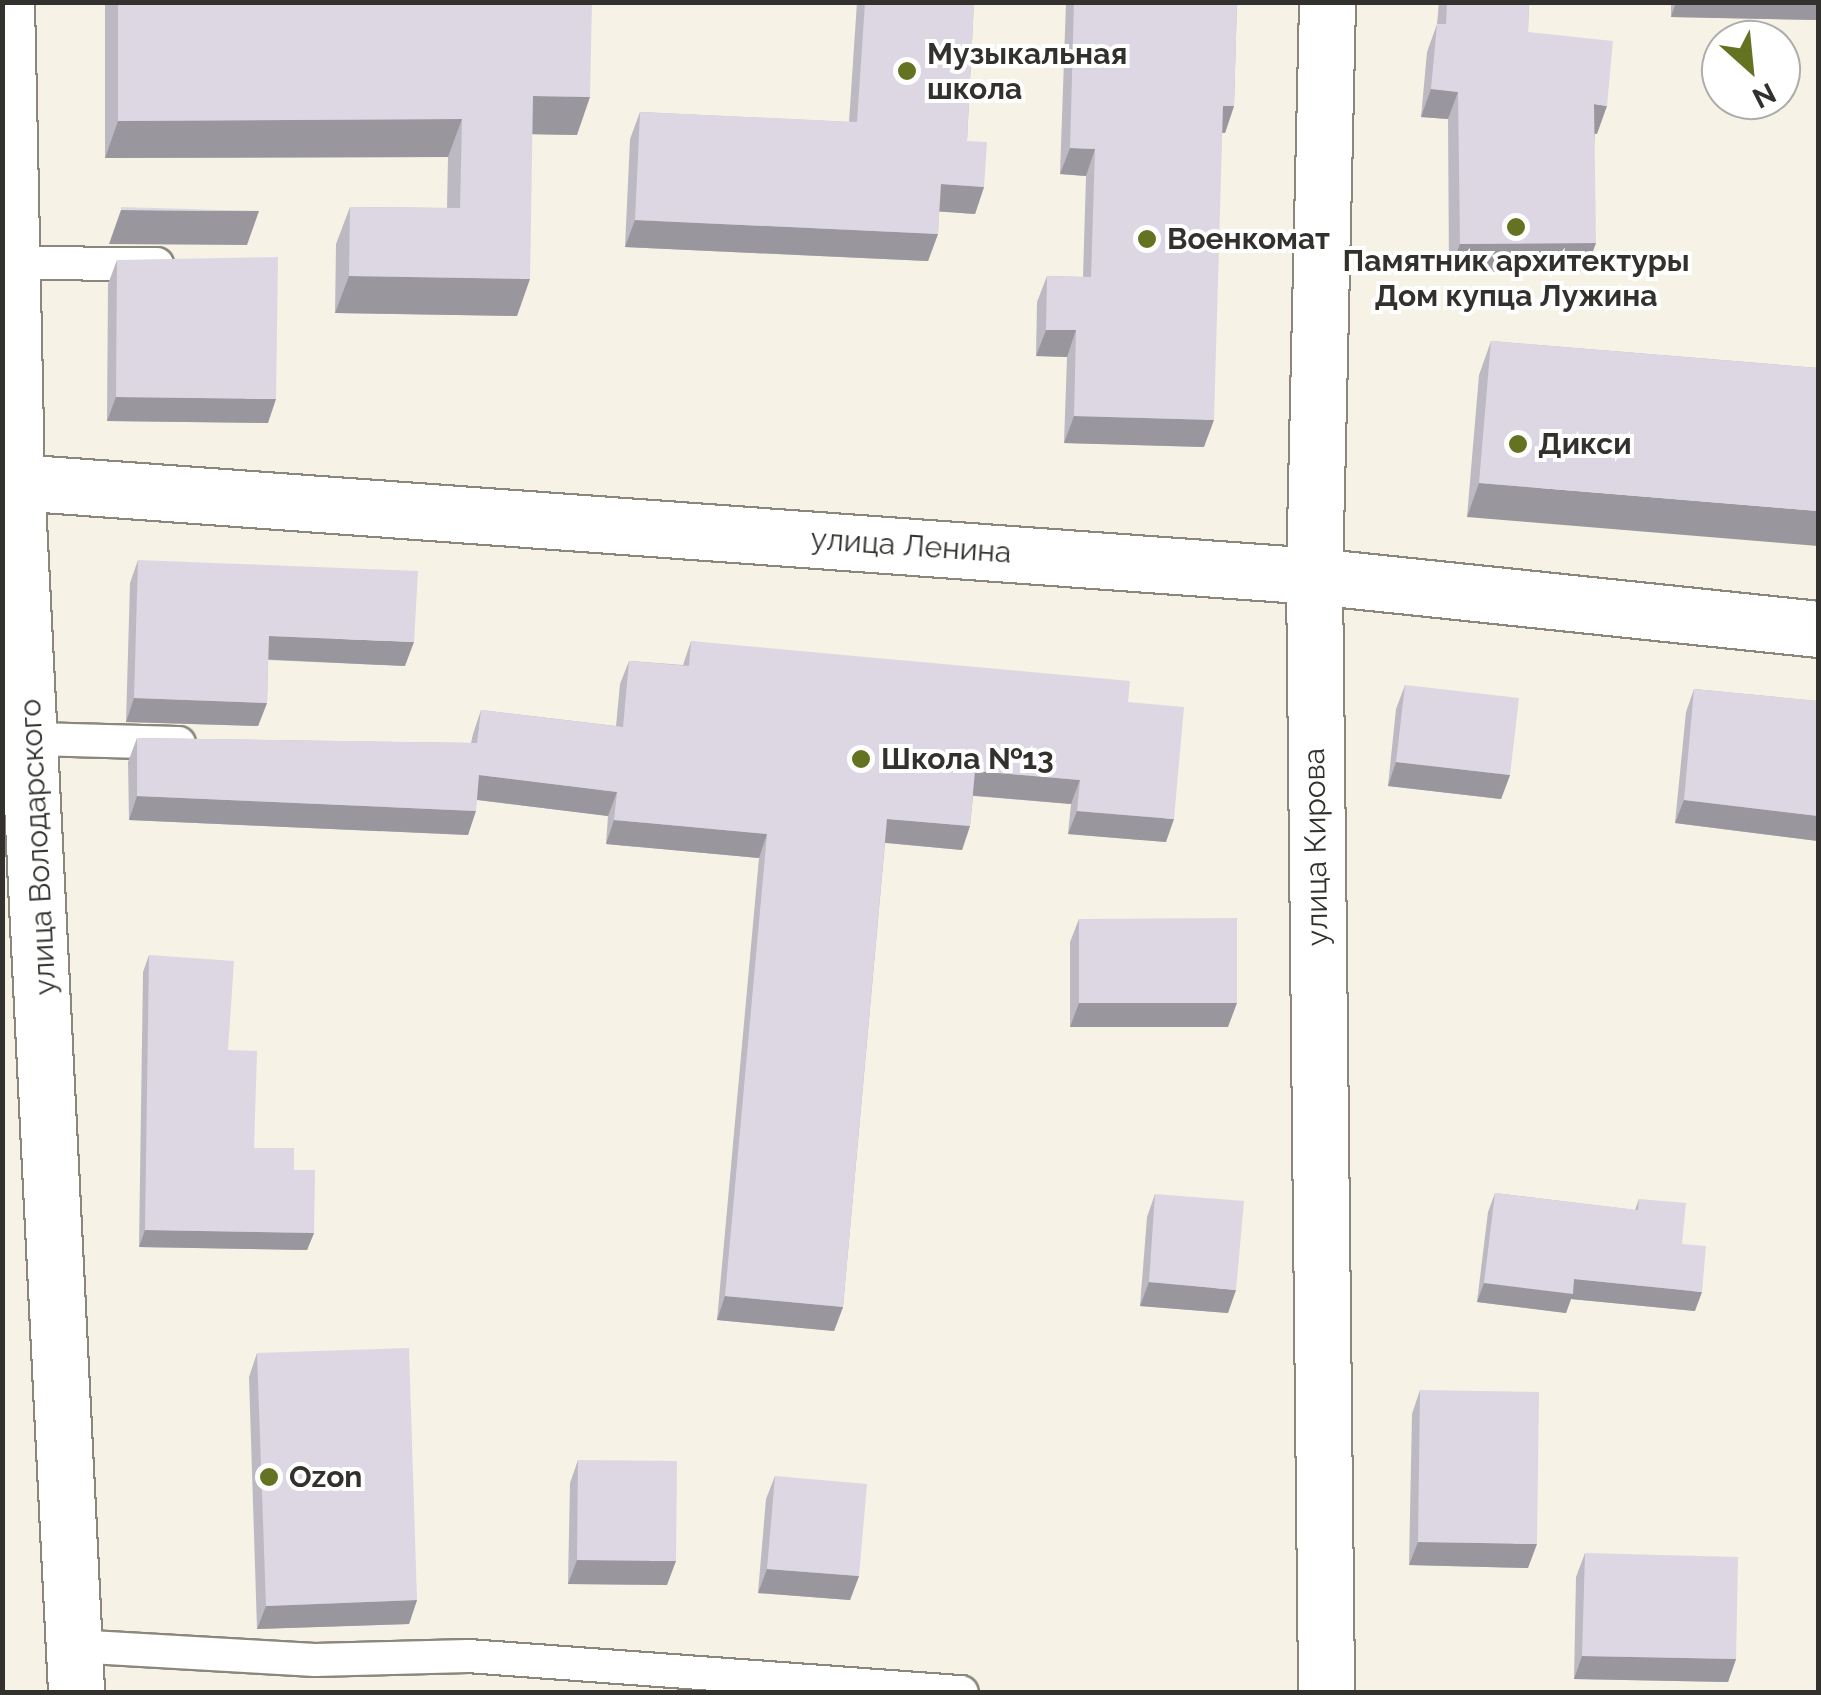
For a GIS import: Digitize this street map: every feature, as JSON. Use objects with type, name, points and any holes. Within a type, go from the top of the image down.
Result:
[{"type":"main road","name":"улица Володарского","points":[[6,2],[12,263],[7,328],[9,481],[14,580],[34,739],[74,1669]]},
{"type":"main road","name":"улица Кирова","points":[[1326,1692],[1314,576],[1327,2]]},
{"type":"main road","name":"улица Ленина","points":[[9,481],[1314,576],[1818,629]]},
{"type":"lane","points":[[12,263],[197,264]]},
{"type":"lane","points":[[34,739],[221,745]]},
{"type":"lane","points":[[74,1669],[468,1656],[962,1692]]},
{"type":"building","points":[[118,2],[592,2],[590,97],[533,96],[530,279],[349,276],[350,207],[460,208],[462,119],[118,121]]},
{"type":"building","name":"Музыкальная школа","points":[[865,2],[974,2],[967,141],[987,142],[984,187],[941,184],[938,234],[635,220],[640,112],[857,122]]},
{"type":"building","name":"Военкомат","points":[[1074,2],[1237,2],[1234,106],[1223,106],[1214,420],[1074,416],[1076,330],[1046,330],[1047,276],[1091,277],[1095,149],[1070,148]]},
{"type":"building","points":[[1447,2],[1529,2],[1528,32],[1613,41],[1607,106],[1594,104],[1596,243],[1460,244],[1458,92],[1431,89],[1437,24],[1446,24]]},
{"type":"building","points":[[121,207],[259,211],[121,210]]},
{"type":"building","points":[[278,257],[276,399],[116,397],[117,260]]},
{"type":"building","points":[[1491,341],[1818,368],[1818,511],[1479,483]]},
{"type":"building","points":[[138,560],[418,571],[414,642],[269,636],[267,703],[134,698]]},
{"type":"building","points":[[691,641],[1130,681],[1128,702],[1184,707],[1174,819],[1077,811],[1080,780],[975,771],[970,826],[887,819],[843,1307],[725,1296],[767,834],[614,820],[617,792],[479,775],[476,811],[137,796],[137,738],[477,743],[481,710],[623,727],[629,661],[689,666]]},
{"type":"building","points":[[1405,685],[1519,698],[1510,775],[1396,762]]},
{"type":"building","points":[[1694,689],[1818,701],[1818,816],[1684,800]]},
{"type":"building","points":[[1237,918],[1237,1003],[1079,1003],[1079,919]]},
{"type":"building","points":[[149,955],[234,961],[228,1050],[257,1051],[254,1148],[294,1148],[294,1170],[315,1170],[314,1233],[145,1230]]},
{"type":"building","points":[[1495,1193],[1638,1210],[1639,1199],[1686,1203],[1682,1244],[1706,1246],[1702,1292],[1574,1279],[1573,1294],[1484,1283]]},
{"type":"building","points":[[1155,1194],[1244,1201],[1236,1290],[1149,1282]]},
{"type":"building","points":[[409,1348],[417,1600],[266,1606],[257,1353]]},
{"type":"building","points":[[1420,1390],[1539,1392],[1537,1544],[1418,1542]]},
{"type":"building","points":[[578,1460],[677,1461],[676,1561],[577,1560]]},
{"type":"building","points":[[775,1476],[867,1484],[859,1576],[767,1569]]},
{"type":"building","points":[[1585,1553],[1738,1557],[1736,1659],[1582,1656]]},
{"type":"place","name":"Музыкальная школа","points":[[907,71]]},
{"type":"place","name":"Памятник архитектуры Дом купца Лужина","points":[[1516,227]]},
{"type":"place","name":"Военкомат","points":[[1147,239]]},
{"type":"place","name":"Дикси","points":[[1518,444]]},
{"type":"place","name":"Школа №13","points":[[861,759]]},
{"type":"place","name":"Ozon","points":[[269,1477]]}]
